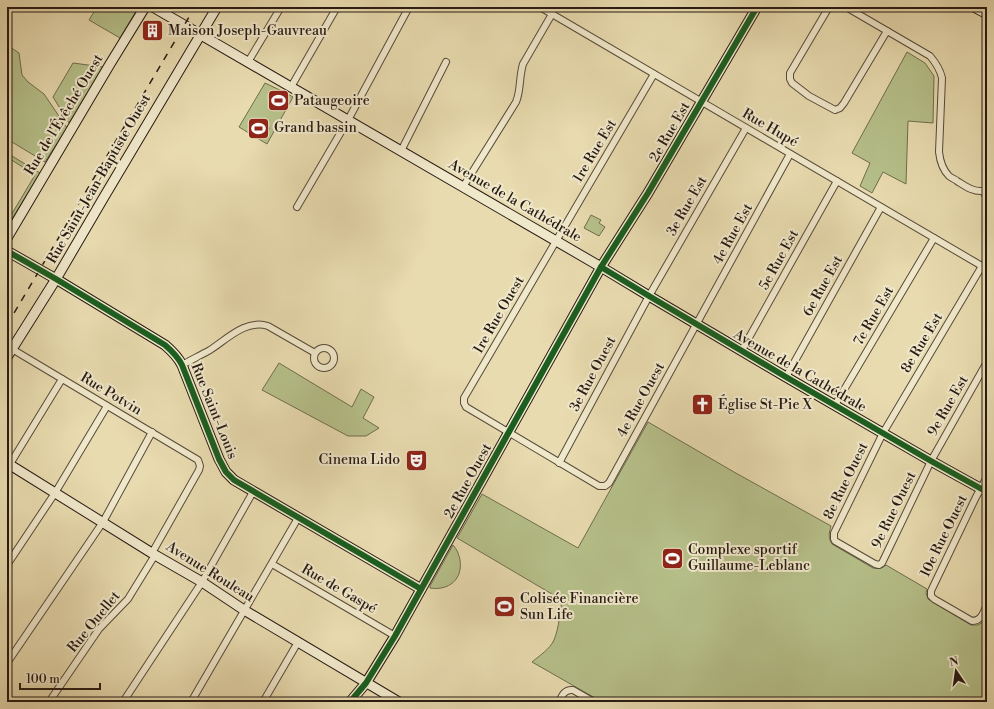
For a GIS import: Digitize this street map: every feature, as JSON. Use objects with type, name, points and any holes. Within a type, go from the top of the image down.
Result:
[{"type":"street","name":"Rue de l'Évêché Ouest","points":[[7,238],[145,7]]},
{"type":"street","name":"Avenue de la Cathédrale","points":[[153,7],[984,491]]},
{"type":"street","name":"Rue Saint-Jean-Baptiste Ouest","points":[[7,357],[56,279],[217,7]]},
{"type":"street","points":[[248,62],[281,7]]},
{"type":"street","points":[[291,87],[337,7]]},
{"type":"street","points":[[297,207],[348,120],[409,7]]},
{"type":"street","name":"Rue Hupé","points":[[540,7],[984,268]]},
{"type":"street","name":"2e Rue Est","points":[[601,267],[648,193],[757,7]]},
{"type":"street","points":[[830,7],[790,74],[790,79],[792,83],[809,96],[835,110],[840,108],[844,103],[887,31]]},
{"type":"street","points":[[846,7],[930,56],[936,63],[942,78],[939,152],[943,167],[949,176],[970,188],[978,192],[985,188],[987,198]]},
{"type":"street","points":[[974,7],[987,14]]},
{"type":"street","points":[[463,187],[516,102],[519,95],[521,70],[523,64],[552,14]]},
{"type":"street","points":[[401,151],[446,62]]},
{"type":"street","name":"1re Rue Est","points":[[556,241],[654,74]]},
{"type":"street","name":"3e Rue Est","points":[[649,296],[746,128]]},
{"type":"street","name":"4e Rue Est","points":[[697,325],[790,154]]},
{"type":"street","name":"5e Rue Est","points":[[742,350],[837,181]]},
{"type":"street","name":"6e Rue Est","points":[[786,377],[881,207]]},
{"type":"street","name":"7e Rue Est","points":[[835,405],[934,238]]},
{"type":"street","name":"1re Rue Ouest","points":[[509,433],[466,407],[464,398],[556,241]]},
{"type":"street","name":"Rue Saint-Louis","points":[[7,251],[165,345],[178,357],[219,459],[226,472],[234,480],[421,589]]},
{"type":"street","name":"2e Rue Ouest","points":[[350,702],[366,683],[395,636],[601,267]]},
{"type":"street","name":"8e Rue Est","points":[[883,433],[984,268]]},
{"type":"street","name":"3e Rue Ouest","points":[[559,463],[649,296]]},
{"type":"street","points":[[182,365],[209,350],[231,335],[246,327],[256,324],[268,326],[315,352]]},
{"type":"street","name":"4e Rue Ouest","points":[[559,463],[599,486],[605,486],[610,483],[697,325]]},
{"type":"street","name":"Rue Potvin","points":[[12,349],[198,460]]},
{"type":"street","name":"9e Rue Est","points":[[931,461],[987,362]]},
{"type":"street","points":[[8,466],[62,379]]},
{"type":"street","points":[[7,566],[55,493],[107,406]]},
{"type":"street","points":[[7,663],[103,522],[152,432]]},
{"type":"street","points":[[509,433],[559,463]]},
{"type":"street","name":"8e Rue Ouest","points":[[875,564],[836,542],[834,539],[834,533],[883,433]]},
{"type":"street","name":"Rue Ouellet","points":[[49,702],[99,629],[128,599],[199,470],[200,466],[198,460]]},
{"type":"street","name":"9e Rue Ouest","points":[[875,564],[878,565],[882,563],[931,461]]},
{"type":"street","name":"Avenue Rouleau","points":[[8,466],[202,582],[244,610],[399,702]]},
{"type":"street","name":"10e Rue Ouest","points":[[987,477],[984,491],[931,591],[931,596],[934,599],[974,621],[980,619],[987,604]]},
{"type":"street","points":[[123,702],[202,582],[253,492]]},
{"type":"street","points":[[191,702],[298,518]]},
{"type":"street","name":"Rue de Gaspé","points":[[272,564],[395,636]]},
{"type":"street","points":[[262,702],[298,642]]},
{"type":"street","points":[[559,702],[566,690],[570,689],[594,702]]},
{"type":"green space","points":[[97,7],[138,8],[120,38],[89,20]]},
{"type":"green space","points":[[7,45],[19,53],[22,75],[28,82],[44,94],[67,128],[45,162],[7,139]]},
{"type":"green space","points":[[907,52],[925,63],[934,76],[933,123],[908,121],[906,184],[883,172],[872,193],[860,186],[870,163],[852,153]]},
{"type":"green space","points":[[73,63],[103,67],[69,123],[53,97]]},
{"type":"green space","points":[[265,83],[293,97],[267,144],[239,127]]},
{"type":"green space","points":[[7,153],[40,173],[7,227],[7,222],[35,175],[7,157]]},
{"type":"green space","points":[[591,215],[601,220],[599,223],[605,227],[599,236],[584,228]]},
{"type":"green space","points":[[279,363],[352,407],[361,389],[374,397],[363,418],[379,428],[366,436],[348,436],[262,390]]},
{"type":"green space","name":"Complexe sportif Guillaume-Leblanc","points":[[648,422],[831,526],[829,535],[832,544],[873,568],[877,569],[886,565],[927,589],[926,593],[928,599],[971,625],[978,625],[983,622],[987,624],[987,702],[602,702],[532,662],[547,649],[554,640],[562,600],[457,538],[482,494],[578,548]]},
{"type":"green space","points":[[453,545],[458,552],[460,560],[457,578],[443,588],[430,588],[430,586]]},
{"type":"shaded area","name":"Grand bassin","points":[[252,119],[270,128],[265,137],[248,127]]},
{"type":"railway","points":[[7,325],[195,7]]},
{"type":"cycle path","points":[[350,702],[366,683],[395,636],[601,267],[648,193],[757,7]]},
{"type":"cycle path","points":[[7,251],[165,345],[179,359],[219,459],[226,472],[234,480],[421,589]]},
{"type":"cycle path","points":[[601,267],[786,377],[987,492]]},
{"type":"place","name":"Maison Joseph-Gauvreau","points":[[153,31]]},
{"type":"place","name":"Pataugeoire","points":[[278,101]]},
{"type":"place","name":"Grand bassin","points":[[259,128]]},
{"type":"place","name":"Église St-Pie X","points":[[702,405]]},
{"type":"place","name":"Cinema Lido","points":[[416,460]]},
{"type":"place","name":"Complexe sportif Guillaume-Leblanc","points":[[673,558]]},
{"type":"place","name":"Colisée Financière Sun Life","points":[[504,607]]}]
